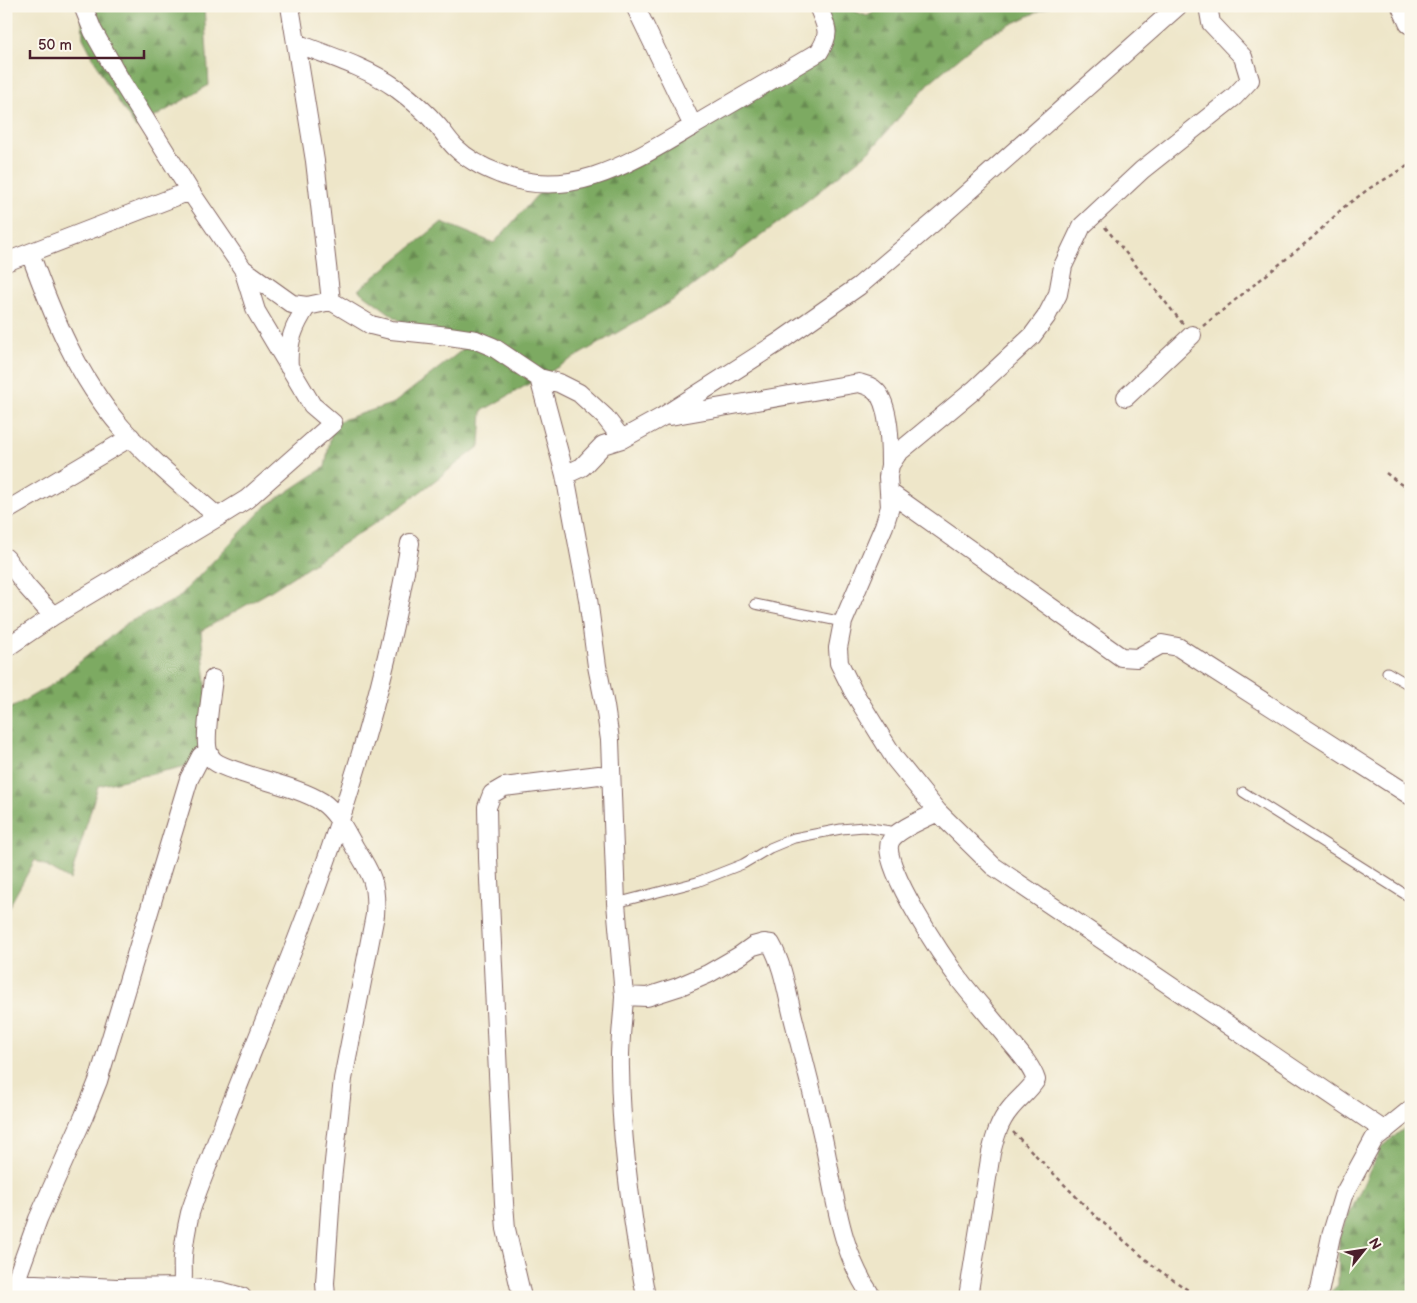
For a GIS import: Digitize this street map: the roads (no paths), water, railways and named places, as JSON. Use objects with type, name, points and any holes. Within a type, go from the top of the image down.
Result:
[{"type":"street","points":[[6,648],[53,616],[247,499],[333,423],[312,405],[289,367],[256,311],[243,269],[190,191],[120,79],[93,31],[83,6]]},
{"type":"street","points":[[290,6],[315,161],[331,301]]},
{"type":"street","points":[[634,6],[693,126]]},
{"type":"street","points":[[296,43],[377,76],[413,102],[455,146],[488,170],[508,178],[530,183],[567,183],[602,174],[635,160],[819,52],[828,32],[818,6]]},
{"type":"street","points":[[565,475],[582,467],[602,445],[622,439],[662,417],[779,342],[859,286],[946,212],[1178,6]]},
{"type":"street","points":[[890,465],[898,453],[913,439],[974,390],[1032,336],[1046,317],[1058,294],[1063,266],[1082,226],[1142,170],[1234,97],[1250,80],[1243,57],[1211,23],[1208,6]]},
{"type":"street","points":[[1404,6],[1411,22]]},
{"type":"street","points":[[6,262],[190,191]]},
{"type":"street","points":[[30,253],[62,334],[83,376],[102,402],[153,459],[218,517]]},
{"type":"street","points":[[243,269],[292,304],[307,306],[331,301],[371,325],[418,334],[476,340],[493,346],[539,378],[558,383],[579,393],[622,439]]},
{"type":"street","points":[[289,367],[288,352],[295,324],[307,306]]},
{"type":"street","points":[[1126,398],[1192,335]]},
{"type":"street","points":[[539,378],[565,475],[588,599],[610,740],[616,903],[624,996],[620,1067],[622,1120],[631,1206],[646,1297]]},
{"type":"street","points":[[662,417],[764,401],[859,383],[869,385],[878,392],[887,417],[890,507],[884,526],[843,622],[838,648],[839,663],[844,675],[895,759],[938,812],[993,866],[1385,1131]]},
{"type":"street","points":[[6,511],[131,436]]},
{"type":"street","points":[[890,492],[1121,657],[1136,658],[1162,644],[1178,647],[1411,796]]},
{"type":"street","points":[[182,1287],[183,1257],[190,1214],[233,1098],[298,937],[340,822],[378,697],[400,607],[410,542]]},
{"type":"street","points":[[6,558],[27,587],[53,616]]},
{"type":"street","points":[[213,679],[207,738],[208,751],[213,760],[228,768],[322,802],[332,810],[340,822],[370,872],[375,886],[375,916],[343,1078],[332,1180],[325,1283],[326,1297]]},
{"type":"street","points":[[208,751],[198,761],[189,779],[98,1081],[38,1219],[15,1283],[116,1292],[182,1287],[220,1291],[242,1297]]},
{"type":"street","points":[[522,1297],[506,1229],[489,892],[487,808],[492,794],[504,787],[599,775],[610,778]]},
{"type":"street","points":[[938,812],[899,833],[891,840],[888,848],[890,861],[905,893],[929,935],[955,973],[1021,1055],[1036,1080],[1010,1109],[996,1134],[991,1153],[968,1297]]},
{"type":"street","points":[[624,996],[647,997],[678,987],[708,974],[753,946],[764,943],[771,944],[780,967],[823,1139],[840,1224],[854,1268],[872,1297]]},
{"type":"street","points":[[1315,1297],[1320,1289],[1331,1236],[1343,1196],[1374,1139],[1411,1110]]},
{"type":"lane","points":[[755,604],[843,622]]},
{"type":"lane","points":[[1387,672],[1411,686]]},
{"type":"lane","points":[[1243,792],[1411,898]]},
{"type":"lane","points":[[616,903],[697,882],[743,864],[770,848],[794,838],[841,829],[864,827],[899,833]]}]
